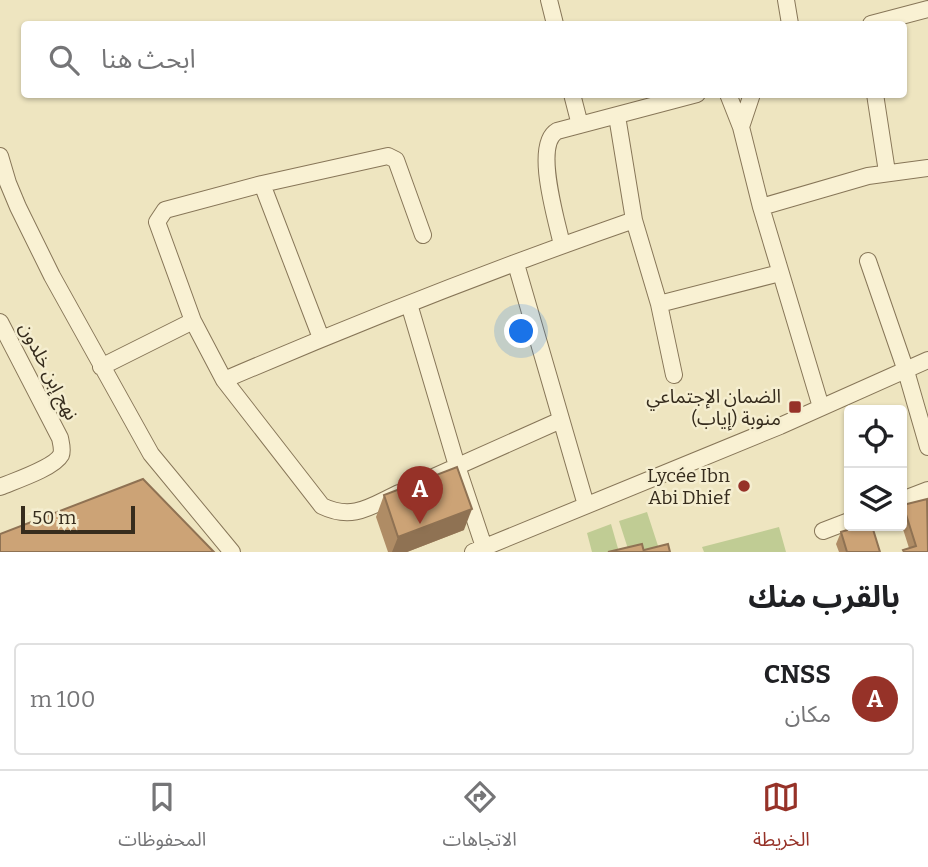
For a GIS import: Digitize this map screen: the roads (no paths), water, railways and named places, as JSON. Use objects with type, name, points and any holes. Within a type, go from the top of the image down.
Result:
[{"type":"street","points":[[549,0],[554,21]]},
{"type":"street","points":[[786,0],[790,21]]},
{"type":"street","points":[[883,21],[928,9]]},
{"type":"street","points":[[573,98],[580,125]]},
{"type":"street","points":[[562,245],[546,171],[547,142],[550,135],[682,98]]},
{"type":"street","points":[[730,98],[741,127],[761,207],[821,407]]},
{"type":"street","points":[[741,127],[751,98]]},
{"type":"street","points":[[877,98],[887,172]]},
{"type":"street","points":[[617,116],[634,220],[659,304],[674,375]]},
{"type":"street","points":[[0,156],[18,207],[101,368],[151,453],[232,552]]},
{"type":"street","points":[[423,235],[393,157],[388,156],[262,184],[165,210],[157,222],[192,321],[224,380],[309,491],[322,506],[331,511],[356,513],[561,420]]},
{"type":"street","points":[[761,207],[887,172],[928,168]]},
{"type":"street","points":[[262,184],[321,338]]},
{"type":"street","points":[[224,380],[321,338],[634,220]]},
{"type":"street","points":[[868,261],[906,371],[928,447]]},
{"type":"street","points":[[516,264],[586,505]]},
{"type":"street","points":[[659,304],[780,273]]},
{"type":"street","points":[[409,304],[457,466],[478,550],[780,426],[928,360]]},
{"type":"street","name":"نهج إبن خلدون","points":[[0,321],[60,438],[62,448],[61,456],[52,464],[0,487]]},
{"type":"street","points":[[101,368],[192,321]]},
{"type":"street","points":[[907,498],[928,490]]},
{"type":"street","points":[[824,531],[844,523]]},
{"type":"place","name":"الضمان الإجتماعي منوبة (إياب)","points":[[795,407]]},
{"type":"place","name":"Lycée Ibn Abi Dhief","points":[[744,486]]},
{"type":"place","name":"CNSS","points":[[420,524]]}]
